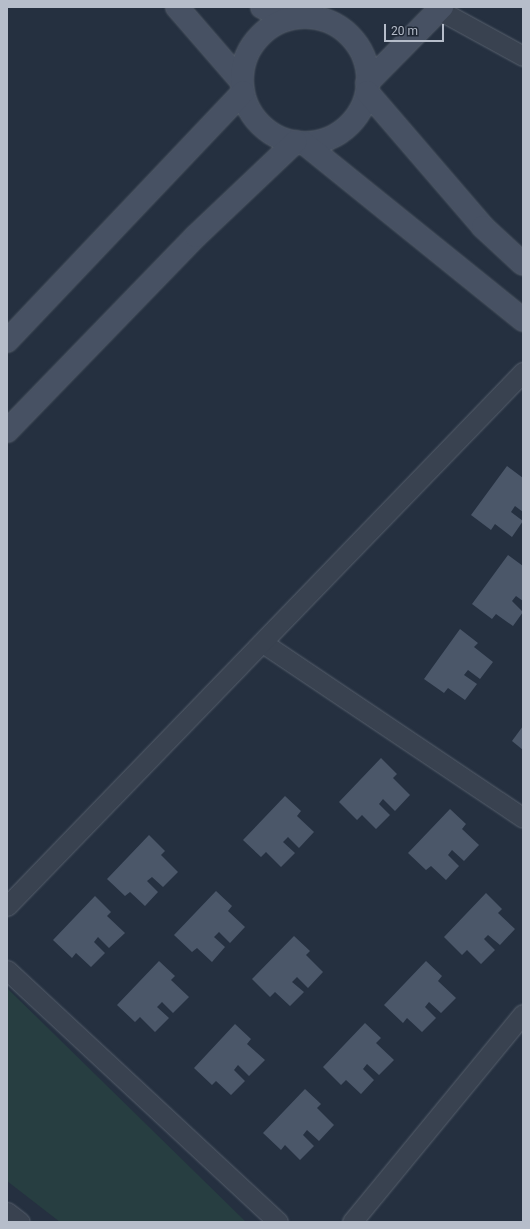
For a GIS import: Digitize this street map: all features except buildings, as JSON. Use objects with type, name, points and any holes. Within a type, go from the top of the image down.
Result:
[{"type":"main road","points":[[177,7],[243,87],[256,120],[270,132],[300,142],[523,320]]},
{"type":"main road","points":[[262,7],[286,19]]},
{"type":"main road","points":[[367,87],[441,9]]},
{"type":"main road","points":[[7,341],[243,87],[243,66],[252,46],[266,30],[286,19],[313,12],[347,32],[360,50],[367,70],[367,87],[359,112],[344,129],[325,139],[300,142],[196,236],[7,431]]},
{"type":"main road","points":[[367,87],[483,227],[523,264]]},
{"type":"street","points":[[441,9],[523,56]]},
{"type":"street","points":[[7,906],[263,643],[523,372]]},
{"type":"street","points":[[263,643],[523,818]]},
{"type":"street","points":[[7,970],[278,1222]]},
{"type":"street","points":[[352,1222],[523,1014]]},
{"type":"street","points":[[7,1212],[20,1222]]},
{"type":"green space","points":[[7,988],[246,1222],[60,1222],[7,1181]]}]
